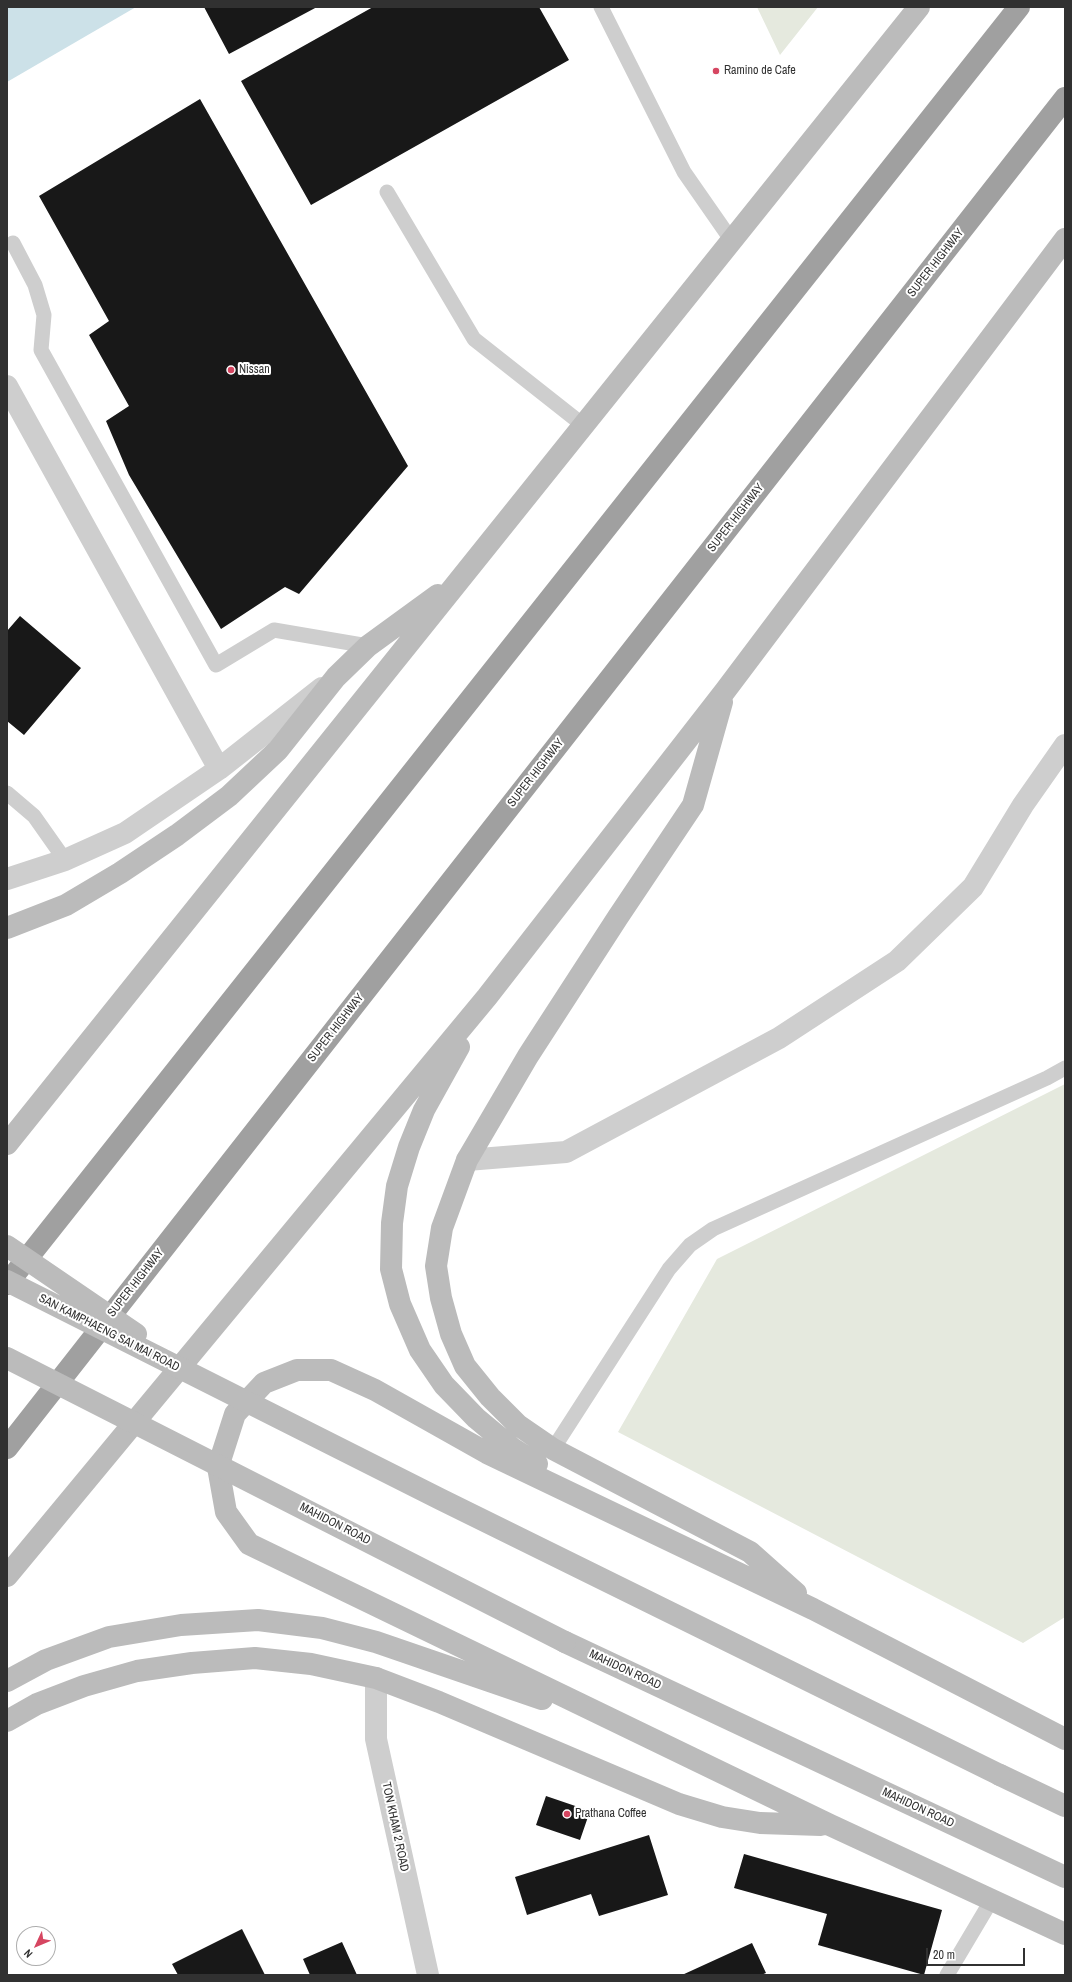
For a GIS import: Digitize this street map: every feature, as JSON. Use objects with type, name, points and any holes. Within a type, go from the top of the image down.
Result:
[{"type":"highway","points":[[7,1283],[1018,7]]},
{"type":"highway","name":"SUPER HIGHWAY","points":[[7,1448],[1065,98]]},
{"type":"main road","points":[[7,1144],[919,7]]},
{"type":"main road","points":[[7,1576],[487,997],[725,692],[1065,239]]},
{"type":"main road","points":[[7,928],[66,905],[120,873],[177,835],[229,796],[278,750],[336,677],[368,646],[461,578]]},
{"type":"main road","points":[[725,692],[693,805],[528,1056],[467,1160],[442,1228],[436,1266],[441,1298],[451,1334],[465,1366],[490,1397],[518,1425],[553,1449],[750,1552],[813,1609]]},
{"type":"main road","points":[[487,997],[424,1110],[409,1147],[397,1186],[392,1223],[391,1269],[400,1304],[420,1350],[444,1385],[476,1418],[512,1448],[636,1525]]},
{"type":"main road","points":[[7,1246],[212,1385],[440,1499],[1065,1806]]},
{"type":"main road","name":"SAN KAMPHAENG SAI MAI ROAD","points":[[7,1283],[212,1385]]},
{"type":"main road","name":"MAHIDON ROAD","points":[[7,1358],[191,1450],[565,1642],[1065,1877]]},
{"type":"main road","points":[[1065,1739],[813,1609],[487,1453],[375,1390],[331,1370],[297,1370],[264,1383],[235,1414],[218,1467],[226,1512],[249,1544],[830,1826],[1065,1934]]},
{"type":"main road","points":[[7,1681],[46,1660],[109,1637],[181,1625],[258,1620],[322,1628],[376,1642],[643,1735]]},
{"type":"main road","points":[[7,1721],[37,1704],[84,1686],[137,1671],[192,1663],[255,1658],[311,1664],[376,1678],[447,1706],[679,1804],[722,1817],[760,1823],[830,1826]]},
{"type":"street","points":[[7,386],[219,769]]},
{"type":"street","points":[[7,879],[65,860],[125,833],[219,769],[336,677]]},
{"type":"street","points":[[467,1160],[566,1152],[779,1038],[897,961],[973,887],[1023,805],[1065,745]]},
{"type":"street","name":"TON KHAM 2 ROAD","points":[[376,1678],[376,1739],[428,1975]]},
{"type":"lane","points":[[601,7],[684,172],[732,241]]},
{"type":"lane","points":[[387,192],[474,339],[584,425]]},
{"type":"lane","points":[[13,243],[35,285],[44,315],[41,350],[216,665],[274,630],[368,646]]},
{"type":"lane","points":[[7,793],[34,816],[65,860]]},
{"type":"lane","points":[[553,1449],[669,1269],[690,1245],[714,1229],[1047,1078],[1065,1068]]},
{"type":"lane","points":[[946,1975],[991,1901]]},
{"type":"shaded area","points":[[757,7],[818,7],[780,55]]},
{"type":"shaded area","points":[[1065,1084],[1065,1617],[1023,1643],[618,1432],[717,1259]]},
{"type":"water","points":[[7,7],[136,7],[7,82]]},
{"type":"building","points":[[204,7],[317,7],[229,54]]},
{"type":"building","points":[[373,7],[539,7],[569,60],[311,205],[241,81]]},
{"type":"building","name":"Nissan","points":[[200,99],[408,466],[299,594],[285,587],[221,629],[129,475],[106,421],[129,406],[89,335],[109,321],[39,196]]},
{"type":"building","points":[[20,616],[81,668],[24,735],[7,721],[7,631]]},
{"type":"building","points":[[546,1796],[590,1811],[580,1840],[536,1825]]},
{"type":"building","points":[[649,1835],[668,1895],[599,1916],[591,1894],[527,1915],[515,1877]]},
{"type":"building","points":[[744,1854],[942,1910],[924,1975],[818,1945],[827,1914],[734,1888]]},
{"type":"building","points":[[242,1929],[265,1975],[178,1975],[172,1964]]},
{"type":"building","points":[[342,1942],[357,1975],[310,1975],[303,1959]]},
{"type":"building","points":[[752,1943],[766,1973],[761,1975],[682,1975]]},
{"type":"place","name":"Ramino de Cafe","points":[[716,71]]},
{"type":"place","name":"Nissan","points":[[231,370]]},
{"type":"place","name":"Prathana Coffee","points":[[567,1814]]}]
